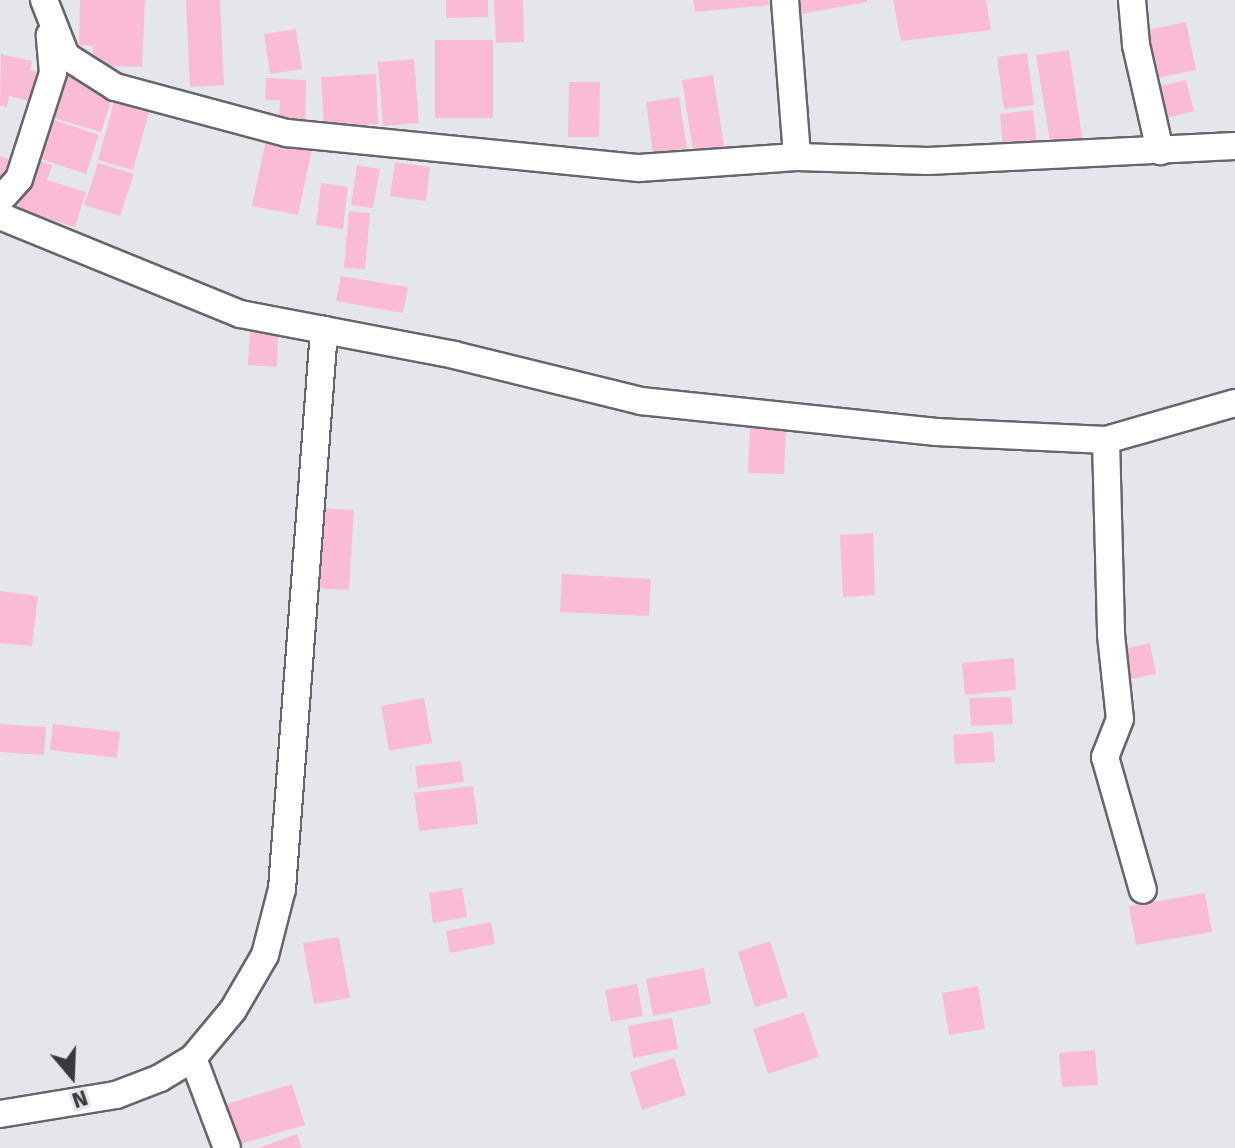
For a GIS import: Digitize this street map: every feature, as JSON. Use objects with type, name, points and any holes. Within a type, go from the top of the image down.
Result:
[{"type":"street","points":[[785,0],[797,157]]},
{"type":"street","points":[[1132,0],[1136,45],[1160,151]]},
{"type":"street","points":[[47,10],[66,56],[115,87],[287,133],[639,168],[797,157],[928,161],[1235,146]]},
{"type":"street","points":[[0,200],[19,179],[53,73],[47,10]]},
{"type":"street","points":[[0,216],[240,314],[454,355],[641,401],[936,432],[1106,440],[1235,403]]},
{"type":"street","points":[[0,1114],[116,1095],[193,1058],[233,1010],[265,955],[282,889],[324,330]]},
{"type":"street","points":[[1106,440],[1111,635],[1120,719],[1105,757],[1143,890]]},
{"type":"street","points":[[193,1058],[227,1148]]},
{"type":"building","points":[[80,0],[145,0],[142,67],[92,66],[93,46],[79,45]]},
{"type":"building","points":[[186,0],[220,0],[224,85],[190,87]]},
{"type":"building","points":[[446,0],[488,0],[488,17],[446,18]]},
{"type":"building","points":[[494,0],[523,0],[524,42],[496,43]]},
{"type":"building","points":[[693,0],[768,0],[769,5],[695,12]]},
{"type":"building","points":[[798,0],[867,0],[867,2],[801,14]]},
{"type":"building","points":[[893,0],[986,0],[991,30],[901,41]]},
{"type":"building","points":[[1186,22],[1196,70],[1152,79],[1142,31]]},
{"type":"building","points":[[296,29],[302,69],[270,74],[264,34]]},
{"type":"building","points":[[435,40],[493,40],[493,118],[435,118]]},
{"type":"building","points":[[1069,50],[1083,143],[1051,148],[1036,55]]},
{"type":"building","points":[[1027,53],[1034,105],[1004,109],[997,57]]},
{"type":"building","points":[[1,54],[32,61],[30,70],[43,73],[36,103],[9,96],[7,107],[0,106]]},
{"type":"building","points":[[414,59],[419,123],[383,126],[378,62]]},
{"type":"building","points":[[58,73],[114,92],[101,132],[44,115]]},
{"type":"building","points":[[376,74],[378,124],[324,128],[321,77]]},
{"type":"building","points":[[713,75],[726,158],[695,163],[682,80]]},
{"type":"building","points":[[266,78],[306,80],[305,121],[279,121],[280,100],[265,100]]},
{"type":"building","points":[[1186,80],[1194,111],[1160,120],[1152,88]]},
{"type":"building","points":[[569,82],[600,82],[599,137],[568,137]]},
{"type":"building","points":[[679,97],[687,148],[653,153],[646,102]]},
{"type":"building","points":[[115,98],[150,108],[133,170],[98,160]]},
{"type":"building","points":[[1033,110],[1037,146],[1003,150],[1000,114]]},
{"type":"building","points":[[51,119],[99,135],[86,174],[38,158]]},
{"type":"building","points":[[266,140],[312,149],[298,215],[252,206]]},
{"type":"building","points":[[0,156],[14,161],[0,195]]},
{"type":"building","points":[[33,159],[52,165],[47,180],[86,192],[75,227],[17,209]]},
{"type":"building","points":[[395,162],[430,167],[426,201],[390,196]]},
{"type":"building","points":[[98,163],[134,174],[120,216],[84,205]]},
{"type":"building","points":[[357,165],[380,169],[373,208],[351,205]]},
{"type":"building","points":[[321,183],[348,187],[343,229],[316,225]]},
{"type":"building","points":[[349,211],[370,213],[365,269],[344,268]]},
{"type":"building","points":[[341,276],[408,287],[403,313],[336,301]]},
{"type":"building","points":[[250,330],[278,332],[277,367],[248,365]]},
{"type":"building","points":[[750,425],[786,427],[784,474],[748,473]]},
{"type":"building","points":[[318,508],[354,510],[349,590],[314,588]]},
{"type":"building","points":[[873,533],[875,595],[843,597],[840,535]]},
{"type":"building","points":[[562,574],[651,579],[649,616],[560,612]]},
{"type":"building","points":[[0,591],[38,596],[32,646],[0,643]]},
{"type":"building","points":[[1150,643],[1156,674],[1126,680],[1120,650]]},
{"type":"building","points":[[1014,658],[1016,690],[965,695],[962,663]]},
{"type":"building","points":[[1011,697],[1013,724],[971,726],[969,698]]},
{"type":"building","points":[[424,698],[432,743],[389,751],[381,706]]},
{"type":"building","points":[[0,724],[46,727],[44,755],[0,752]]},
{"type":"building","points":[[53,724],[120,732],[117,758],[50,750]]},
{"type":"building","points":[[993,732],[995,762],[955,764],[953,735]]},
{"type":"building","points":[[461,761],[464,782],[418,788],[415,766]]},
{"type":"building","points":[[473,786],[478,824],[419,831],[414,793]]},
{"type":"building","points":[[462,888],[467,917],[433,923],[429,893]]},
{"type":"building","points":[[1205,893],[1212,932],[1136,945],[1129,906]]},
{"type":"building","points":[[491,922],[495,944],[450,953],[446,931]]},
{"type":"building","points":[[339,937],[350,998],[314,1004],[303,943]]},
{"type":"building","points":[[770,941],[788,997],[755,1007],[738,952]]},
{"type":"building","points":[[704,968],[711,1004],[653,1016],[646,979]]},
{"type":"building","points":[[637,984],[643,1016],[611,1022],[605,990]]},
{"type":"building","points":[[978,986],[985,1029],[949,1035],[942,993]]},
{"type":"building","points":[[804,1012],[819,1057],[768,1074],[753,1029]]},
{"type":"building","points":[[672,1018],[678,1049],[633,1058],[628,1026]]},
{"type":"building","points":[[1095,1050],[1098,1085],[1062,1087],[1059,1053]]},
{"type":"building","points":[[674,1058],[686,1095],[642,1110],[630,1072]]},
{"type":"building","points":[[292,1084],[305,1125],[230,1147],[217,1107]]},
{"type":"building","points":[[297,1134],[302,1148],[259,1148]]}]
